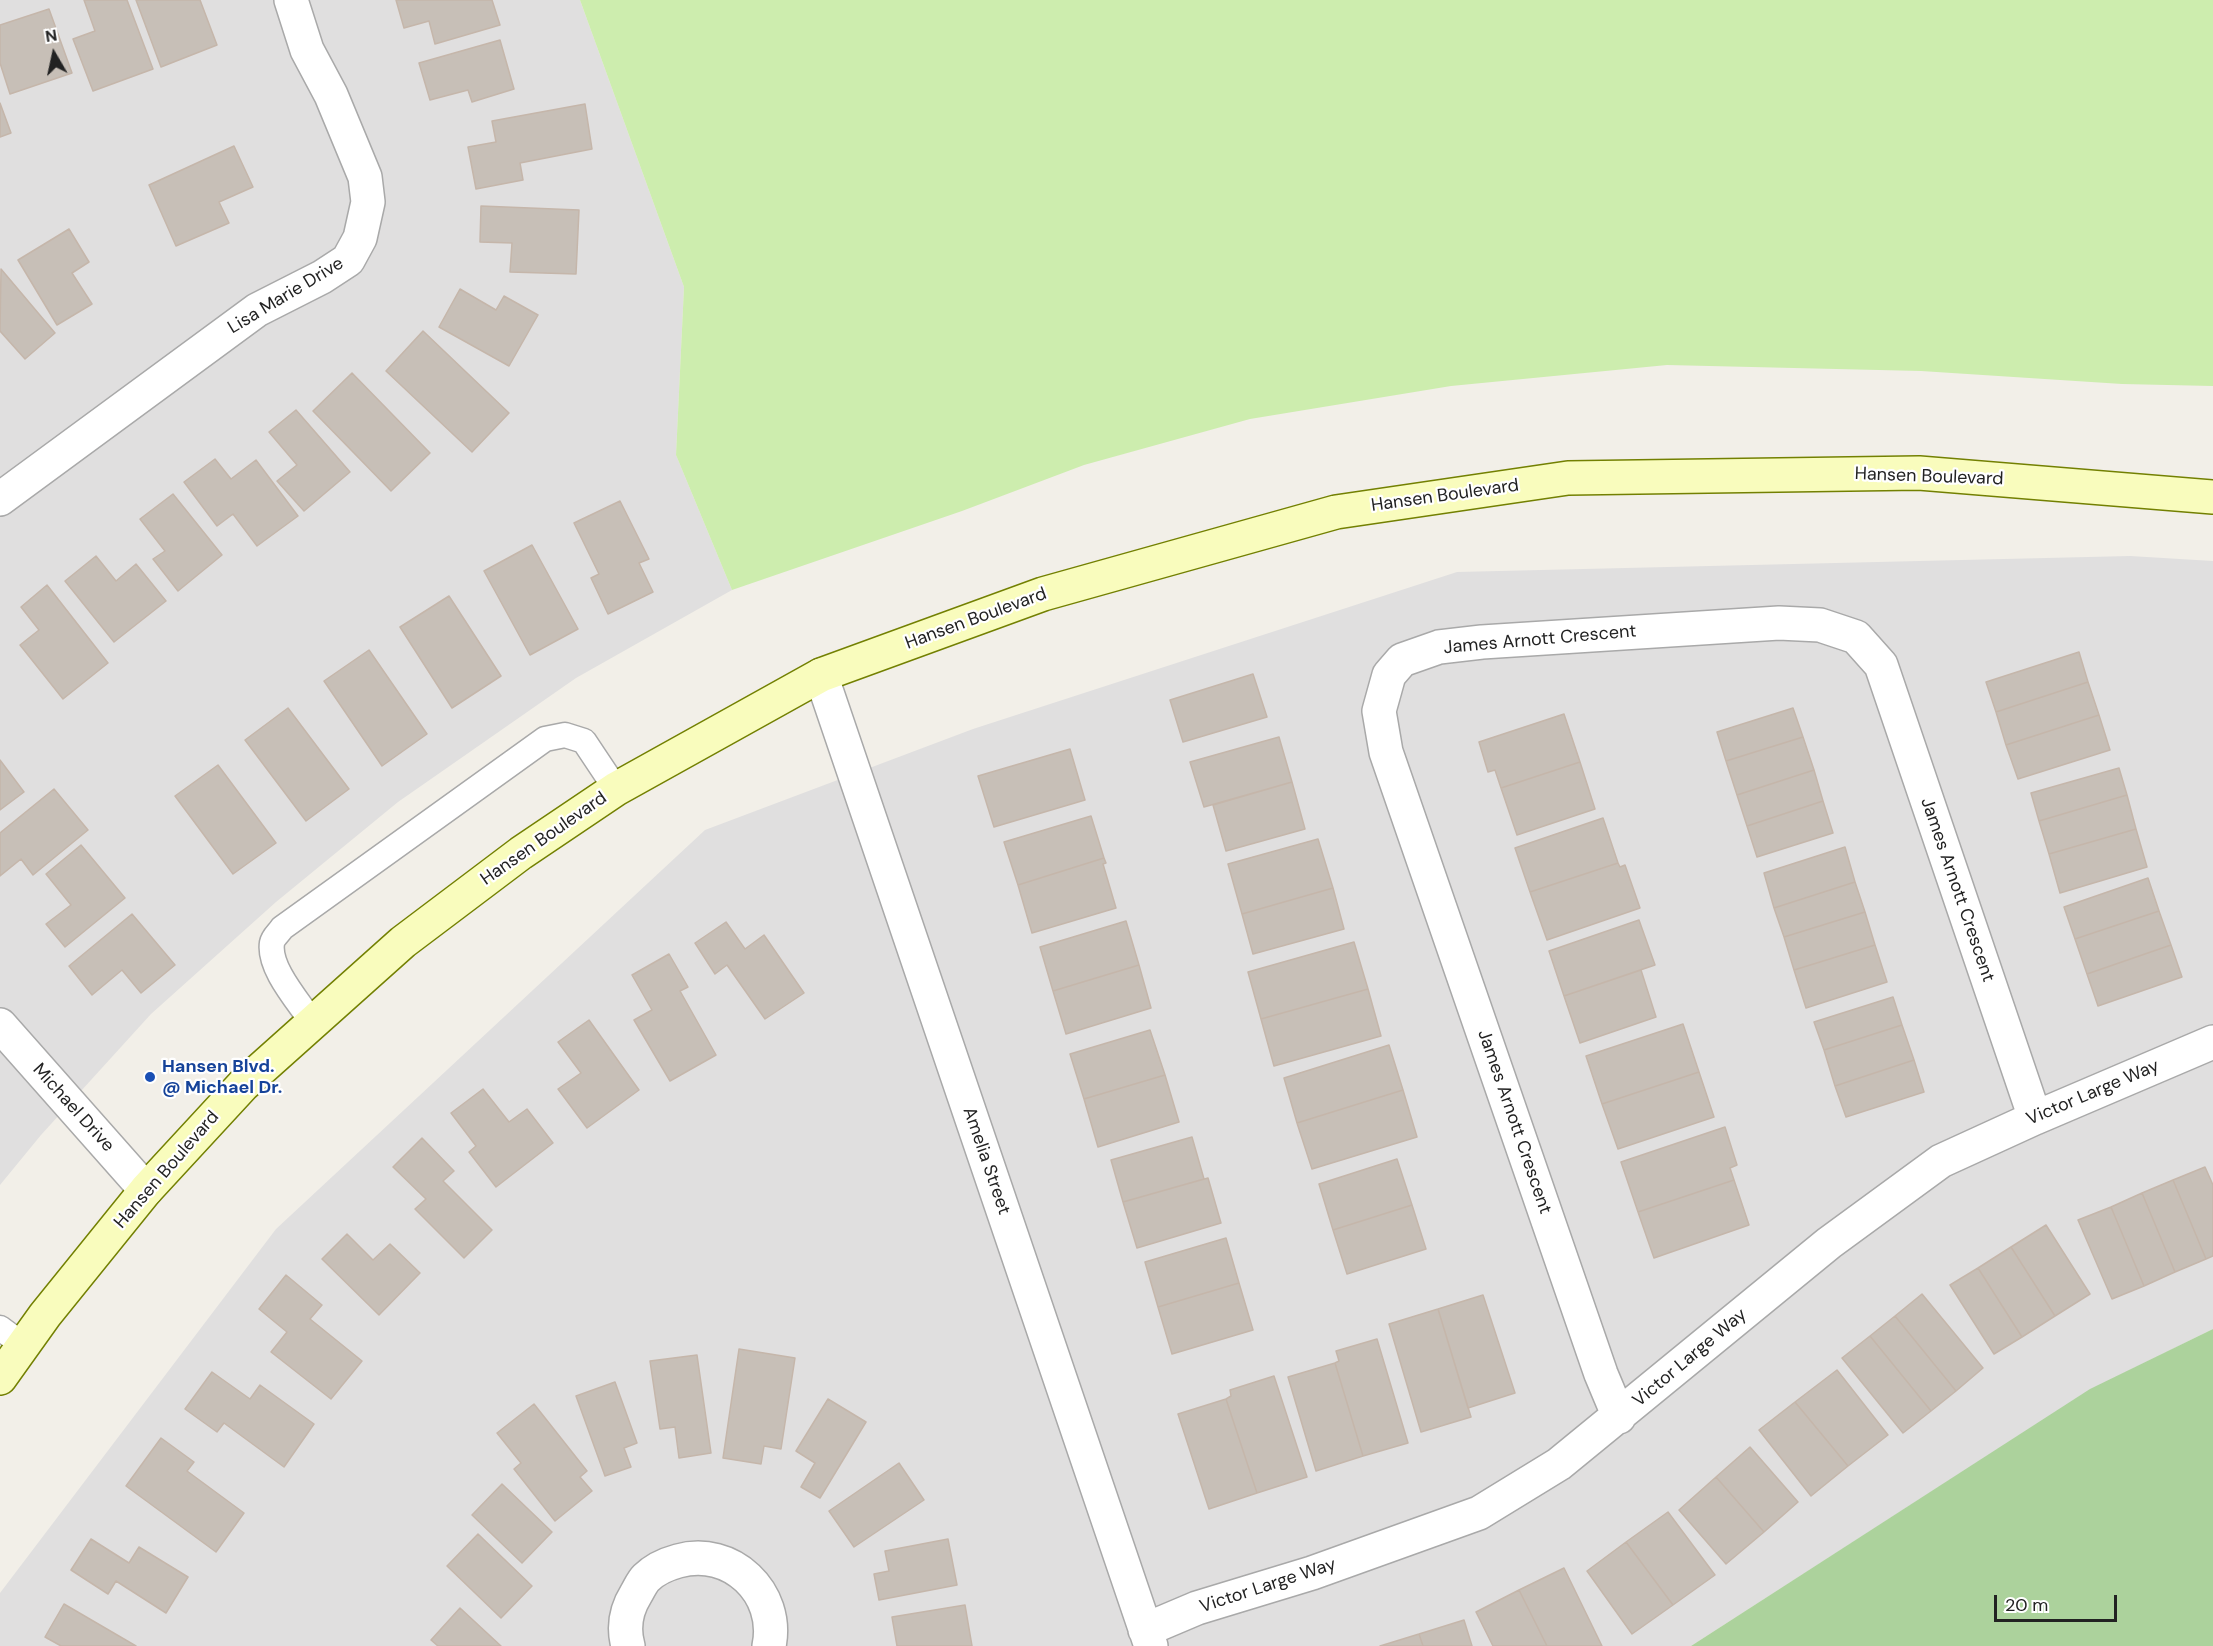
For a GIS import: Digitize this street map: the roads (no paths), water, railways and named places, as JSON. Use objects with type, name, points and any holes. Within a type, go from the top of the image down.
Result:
[{"type":"street","name":"Lisa Marie Drive","points":[[0,499],[257,310],[322,277],[348,260],[360,238],[368,202],[364,177],[331,95],[307,50],[291,0]]},
{"type":"street","name":"Hansen Boulevard","points":[[0,1377],[11,1337],[243,1085],[403,942],[521,853],[616,789],[821,675],[1043,594],[1336,512],[1568,478],[1919,473],[2213,497]]},
{"type":"street","name":"James Arnott Crescent","points":[[1619,1417],[1601,1374],[1386,752],[1380,711],[1389,675],[1402,660],[1439,646],[1779,623],[1820,625],[1856,637],[1881,665],[2035,1118]]},
{"type":"street","name":"Amelia Street","points":[[821,675],[1148,1638]]},
{"type":"street","name":"Michael Drive","points":[[0,1025],[146,1190]]},
{"type":"street","name":"Victor Large Way","points":[[1148,1638],[1197,1608],[1312,1573],[1479,1513],[1559,1464],[1829,1243],[1941,1161],[2213,1042]]},
{"type":"street","points":[[628,1646],[625,1634],[629,1606],[646,1578],[667,1564],[689,1557],[715,1559],[730,1564],[751,1580],[765,1600],[771,1618],[769,1646]]},
{"type":"lane","points":[[312,1022],[276,968],[271,954],[272,940],[282,928],[545,739],[565,735],[584,741],[616,789]]},
{"type":"place","name":"Hansen Blvd. @ Michael Dr.","points":[[150,1077]]}]
